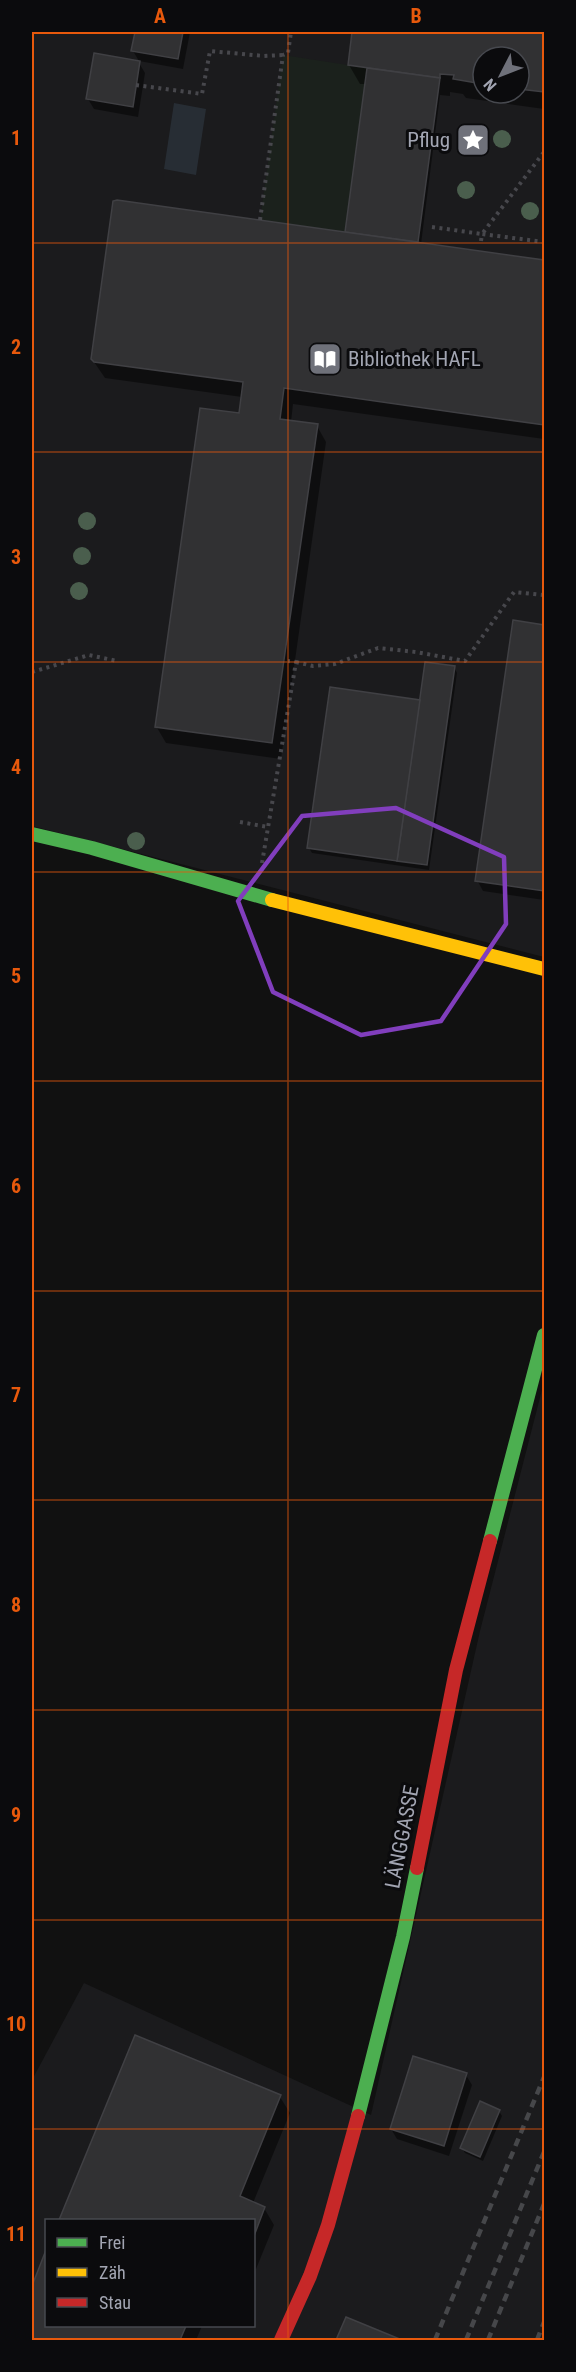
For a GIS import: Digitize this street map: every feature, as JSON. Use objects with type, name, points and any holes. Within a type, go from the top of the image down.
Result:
[{"type":"street","points":[[32,834],[92,848],[256,896],[544,969]]},
{"type":"street","name":"LÄNGGASSE","points":[[280,2340],[310,2276],[328,2225],[363,2100],[403,1937],[456,1670],[544,1335]]},
{"type":"path","points":[[136,85],[202,94],[210,51],[283,55],[288,53],[291,32]]},
{"type":"path","points":[[260,220],[283,55]]},
{"type":"path","points":[[481,241],[482,234],[544,152]]},
{"type":"path","points":[[432,227],[544,242]]},
{"type":"path","points":[[288,661],[314,666],[335,664],[378,648],[465,661],[514,592],[544,595]]},
{"type":"path","points":[[32,672],[90,655],[117,661]]},
{"type":"path","points":[[256,896],[296,662]]},
{"type":"path","points":[[240,822],[268,826]]},
{"type":"highlighted area","points":[[396,808],[504,857],[506,924],[441,1021],[361,1035],[273,992],[238,901],[302,816]]},
{"type":"shaded area","points":[[32,32],[544,32],[544,957],[32,826]]},
{"type":"shaded area","points":[[283,55],[367,68],[345,232],[260,220]]},
{"type":"shaded area","points":[[174,103],[206,109],[196,175],[164,169]]},
{"type":"shaded area","points":[[544,1382],[544,2340],[32,2340],[32,2080],[84,1983],[371,2115],[480,1631]]},
{"type":"building","points":[[135,32],[183,32],[178,59],[131,51]]},
{"type":"building","points":[[352,32],[544,32],[544,92],[531,90],[531,45],[471,45],[471,82],[453,79],[454,75],[440,74],[440,78],[348,65]]},
{"type":"building","points":[[94,53],[140,61],[133,107],[86,99]]},
{"type":"building","points":[[367,68],[440,78],[418,242],[345,232]]},
{"type":"building","points":[[113,201],[544,260],[544,425],[284,388],[280,419],[318,424],[272,743],[155,727],[200,408],[239,413],[243,382],[94,362],[91,359]]},
{"type":"building","points":[[513,620],[544,625],[544,891],[475,881]]},
{"type":"building","points":[[425,662],[455,666],[427,865],[397,861]]},
{"type":"building","points":[[330,687],[420,700],[397,861],[307,848]]},
{"type":"building","points":[[135,2035],[281,2095],[240,2196],[265,2207],[255,2233],[255,2219],[59,2219]]},
{"type":"building","points":[[413,2056],[467,2073],[444,2146],[390,2129]]},
{"type":"building","points":[[480,2101],[500,2110],[480,2157],[460,2148]]},
{"type":"building","points":[[45,2253],[45,2327],[186,2327],[180,2340],[32,2340],[32,2286]]},
{"type":"building","points":[[346,2317],[402,2340],[336,2340]]},
{"type":"railway","points":[[435,2340],[544,2077]]},
{"type":"railway","points":[[466,2340],[544,2152]]},
{"type":"railway","points":[[488,2340],[544,2204]]},
{"type":"railway","points":[[537,2340],[544,2322]]},
{"type":"traffic: fast","points":[[32,834],[92,848],[272,900]]},
{"type":"traffic: fast","points":[[490,1541],[544,1335]]},
{"type":"traffic: fast","points":[[358,2116],[403,1937],[417,1868]]},
{"type":"traffic: slow","points":[[272,900],[544,969]]},
{"type":"traffic: jam","points":[[417,1868],[456,1670],[490,1541]]},
{"type":"traffic: jam","points":[[281,2340],[310,2276],[328,2225],[358,2116]]},
{"type":"place","name":"Pflug","points":[[473,140]]},
{"type":"place","name":"Bibliothek HAFL","points":[[325,359]]}]
